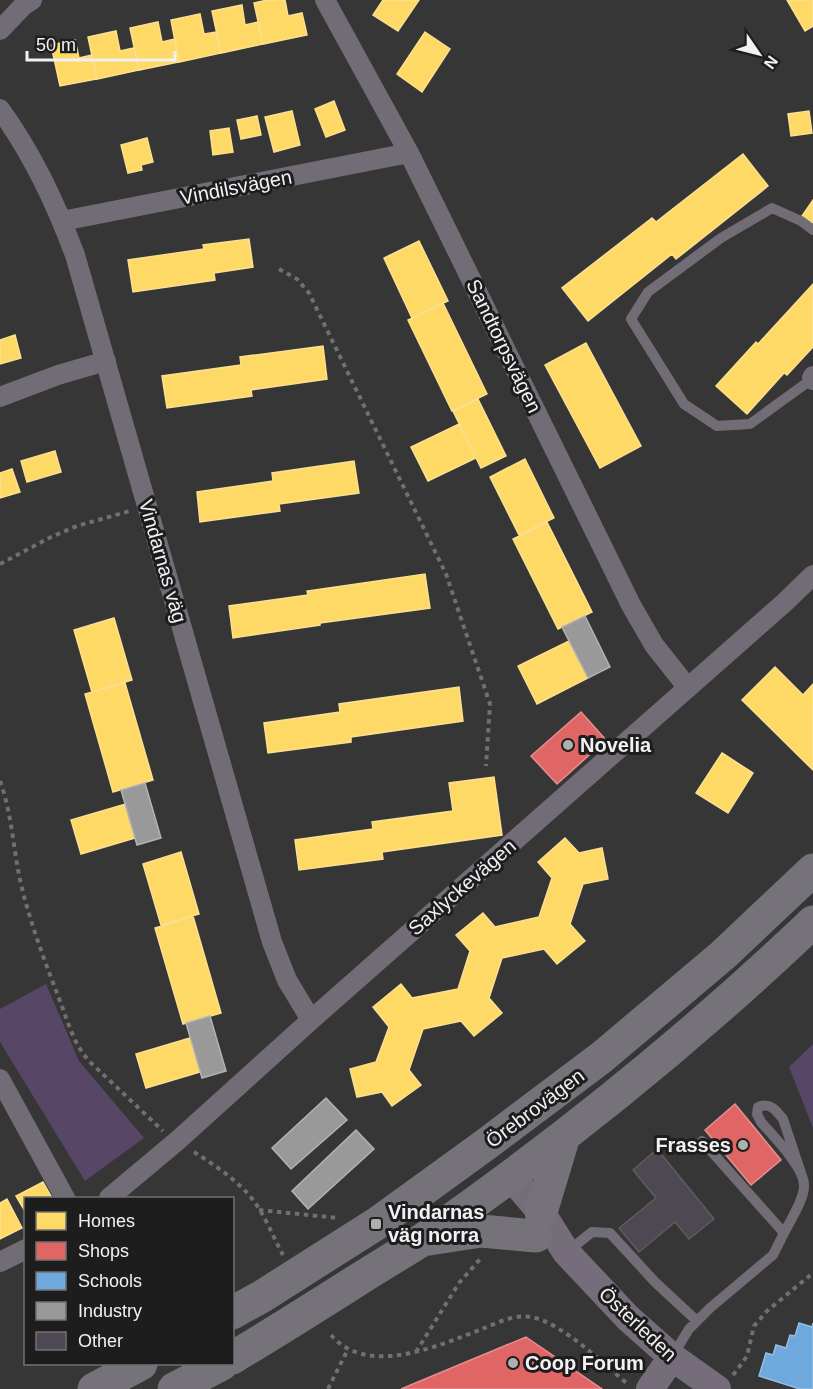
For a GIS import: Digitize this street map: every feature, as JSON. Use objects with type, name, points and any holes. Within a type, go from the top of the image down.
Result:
[{"type":"highway","name":"Örebrovägen","points":[[234,1312],[350,1242],[602,1057],[723,956],[813,870]]},
{"type":"highway","name":"Örebrovägen","points":[[234,1357],[421,1240],[564,1136],[679,1044],[813,922]]},
{"type":"highway","points":[[421,1240],[538,1224],[564,1136]]},
{"type":"highway","points":[[485,1145],[510,1176]]},
{"type":"highway","points":[[94,1389],[139,1365]]},
{"type":"highway","points":[[174,1389],[220,1365]]},
{"type":"main road","name":"Österleden","points":[[510,1176],[538,1224],[628,1318],[672,1357],[723,1385]]},
{"type":"main road","points":[[650,1389],[672,1357]]},
{"type":"street","points":[[0,30],[32,0]]},
{"type":"street","name":"Sandtorpsvägen","points":[[325,0],[409,153],[631,605],[654,645],[688,688]]},
{"type":"street","name":"Vindarnas väg","points":[[0,109],[20,137],[41,175],[75,255],[272,942],[287,980],[311,1020]]},
{"type":"street","name":"Vindilsvägen","points":[[62,221],[409,153]]},
{"type":"street","points":[[0,397],[58,375],[106,361]]},
{"type":"street","name":"Saxlyckevägen","points":[[111,1197],[813,575]]},
{"type":"street","points":[[0,1079],[63,1197]]},
{"type":"street","points":[[0,1263],[24,1250]]},
{"type":"lane","points":[[813,230],[801,221],[772,208],[721,238],[648,292],[631,319],[684,404],[717,426],[750,424],[813,378]]},
{"type":"lane","points":[[672,1357],[689,1329],[710,1308],[773,1255],[802,1196],[804,1185],[801,1173],[787,1130],[778,1111],[771,1106],[758,1107],[757,1114],[761,1122],[801,1173]]},
{"type":"lane","points":[[702,1141],[784,1233]]},
{"type":"lane","points":[[566,1252],[592,1232],[610,1233],[655,1282],[697,1321]]},
{"type":"path","points":[[279,269],[297,279],[309,293],[446,574],[490,704],[486,766]]},
{"type":"path","points":[[0,564],[76,526],[148,506]]},
{"type":"path","points":[[0,781],[27,906],[40,949],[73,1038],[90,1062],[153,1122],[230,1178],[248,1194],[259,1210],[284,1259]]},
{"type":"path","points":[[259,1210],[348,1219]]},
{"type":"path","points":[[415,1353],[459,1283],[477,1260],[484,1255]]},
{"type":"path","points":[[723,1385],[747,1356],[754,1326],[767,1311],[813,1273]]},
{"type":"path","points":[[332,1335],[348,1349],[369,1355],[401,1355],[430,1349],[507,1319],[533,1317],[562,1331],[634,1389]]},
{"type":"path","points":[[328,1389],[348,1349]]},
{"type":"shaded area","points":[[46,984],[79,1061],[144,1138],[85,1181],[0,1042],[0,1009]]},
{"type":"shaded area","points":[[813,1044],[813,1128],[789,1067]]},
{"type":"building: Homes","points":[[285,0],[288,16],[302,13],[307,35],[263,44],[254,3]]},
{"type":"building: Homes","points":[[383,0],[419,0],[398,31],[373,15]]},
{"type":"building: Homes","points":[[787,0],[813,0],[813,26],[805,31]]},
{"type":"building: Homes","points":[[242,5],[245,25],[258,22],[263,44],[221,53],[212,11]]},
{"type":"building: Homes","points":[[200,14],[204,34],[216,32],[221,53],[179,62],[171,20]]},
{"type":"building: Homes","points":[[158,22],[162,42],[175,39],[179,62],[139,70],[130,28]]},
{"type":"building: Homes","points":[[116,31],[120,51],[134,48],[139,70],[97,79],[88,37]]},
{"type":"building: Homes","points":[[425,32],[450,49],[422,92],[397,74]]},
{"type":"building: Homes","points":[[75,40],[79,58],[92,55],[97,79],[60,86],[51,45]]},
{"type":"building: Homes","points":[[334,101],[345,130],[326,137],[315,109]]},
{"type":"building: Homes","points":[[292,111],[300,145],[274,152],[265,117]]},
{"type":"building: Homes","points":[[809,111],[812,133],[791,136],[788,114]]},
{"type":"building: Homes","points":[[257,116],[261,135],[241,139],[237,120]]},
{"type":"building: Homes","points":[[229,128],[233,152],[213,155],[210,131]]},
{"type":"building: Homes","points":[[147,138],[153,162],[141,165],[142,170],[128,173],[121,145]]},
{"type":"building: Homes","points":[[743,154],[768,186],[676,259],[672,254],[588,321],[562,288],[652,218],[656,222]]},
{"type":"building: Homes","points":[[813,200],[813,223],[802,216]]},
{"type":"building: Homes","points":[[249,239],[253,267],[214,273],[215,280],[133,292],[128,260],[204,249],[203,245]]},
{"type":"building: Homes","points":[[419,241],[448,301],[412,318],[384,258]]},
{"type":"building: Homes","points":[[813,284],[813,347],[787,375],[784,373],[747,414],[716,386]]},
{"type":"building: Homes","points":[[443,303],[487,394],[452,411],[408,320]]},
{"type":"building: Homes","points":[[15,335],[21,358],[0,364],[0,340]]},
{"type":"building: Homes","points":[[586,343],[641,446],[600,468],[545,365]]},
{"type":"building: Homes","points":[[323,346],[327,379],[251,390],[252,396],[167,408],[162,376],[241,365],[240,357]]},
{"type":"building: Homes","points":[[478,399],[506,456],[481,468],[453,411]]},
{"type":"building: Homes","points":[[459,424],[476,458],[428,481],[411,447]]},
{"type":"building: Homes","points":[[55,451],[61,472],[27,482],[21,461]]},
{"type":"building: Homes","points":[[525,459],[554,518],[519,535],[490,477]]},
{"type":"building: Homes","points":[[354,461],[359,493],[279,504],[280,511],[200,522],[197,492],[273,481],[272,473]]},
{"type":"building: Homes","points":[[12,469],[20,492],[0,498],[0,473]]},
{"type":"building: Homes","points":[[547,522],[592,612],[558,629],[513,539]]},
{"type":"building: Homes","points":[[425,574],[430,608],[233,638],[229,606],[308,595],[307,591]]},
{"type":"building: Homes","points":[[114,618],[132,680],[92,692],[74,630]]},
{"type":"building: Homes","points":[[569,641],[588,678],[537,704],[518,666]]},
{"type":"building: Homes","points":[[775,667],[803,695],[813,684],[813,770],[742,700]]},
{"type":"building: Homes","points":[[125,683],[153,780],[113,792],[85,694]]},
{"type":"building: Homes","points":[[459,687],[463,721],[351,737],[351,742],[268,753],[264,723],[340,712],[339,704]]},
{"type":"building: Homes","points":[[722,753],[753,773],[728,813],[696,793]]},
{"type":"building: Homes","points":[[494,777],[502,835],[382,852],[383,859],[299,870],[295,840],[373,829],[372,822],[453,811],[449,783]]},
{"type":"building: Homes","points":[[126,804],[135,838],[81,854],[71,820]]},
{"type":"building: Homes","points":[[565,838],[579,853],[602,848],[608,879],[583,884],[570,924],[585,941],[557,964],[544,949],[502,958],[489,998],[502,1013],[474,1036],[461,1021],[423,1029],[409,1070],[421,1085],[392,1106],[382,1092],[357,1097],[350,1069],[376,1062],[389,1027],[373,1007],[401,984],[412,998],[458,989],[470,951],[456,935],[483,913],[495,927],[539,917],[552,878],[538,862]]},
{"type":"building: Homes","points":[[181,852],[199,914],[161,925],[143,864]]},
{"type":"building: Homes","points":[[193,916],[221,1013],[183,1024],[155,928]]},
{"type":"building: Homes","points":[[190,1038],[200,1072],[146,1088],[136,1054]]},
{"type":"building: Homes","points":[[43,1182],[51,1197],[24,1197],[24,1210],[16,1196]]},
{"type":"building: Homes","points":[[7,1199],[22,1228],[0,1239],[0,1203]]},
{"type":"building: Shops","points":[[581,712],[606,740],[557,784],[531,756]]},
{"type":"building: Shops","name":"Frasses","points":[[735,1104],[781,1160],[751,1185],[705,1130]]},
{"type":"building: Shops","name":"Coop Forum","points":[[526,1337],[602,1389],[401,1389]]},
{"type":"building: Schools","points":[[799,1323],[812,1327],[813,1323],[813,1389],[800,1389],[759,1376],[766,1353],[773,1355],[776,1345],[786,1348],[790,1335],[795,1336]]},
{"type":"building: Industry","points":[[585,616],[610,667],[588,678],[562,627]]},
{"type":"building: Industry","points":[[145,783],[161,838],[137,845],[121,790]]},
{"type":"building: Industry","points":[[210,1016],[226,1071],[202,1078],[186,1023]]},
{"type":"building: Industry","points":[[326,1098],[347,1120],[291,1169],[272,1148]]},
{"type":"building: Industry","points":[[356,1130],[374,1149],[308,1209],[292,1191]]},
{"type":"building: Other","points":[[657,1149],[714,1219],[689,1239],[675,1222],[639,1252],[619,1228],[656,1198],[633,1170]]},
{"type":"place","name":"Novelia","points":[[568,745]]},
{"type":"place","name":"Frasses","points":[[743,1145]]},
{"type":"place","name":"Vindarnas väg norra","points":[[376,1224]]},
{"type":"place","name":"Coop Forum","points":[[513,1363]]}]
